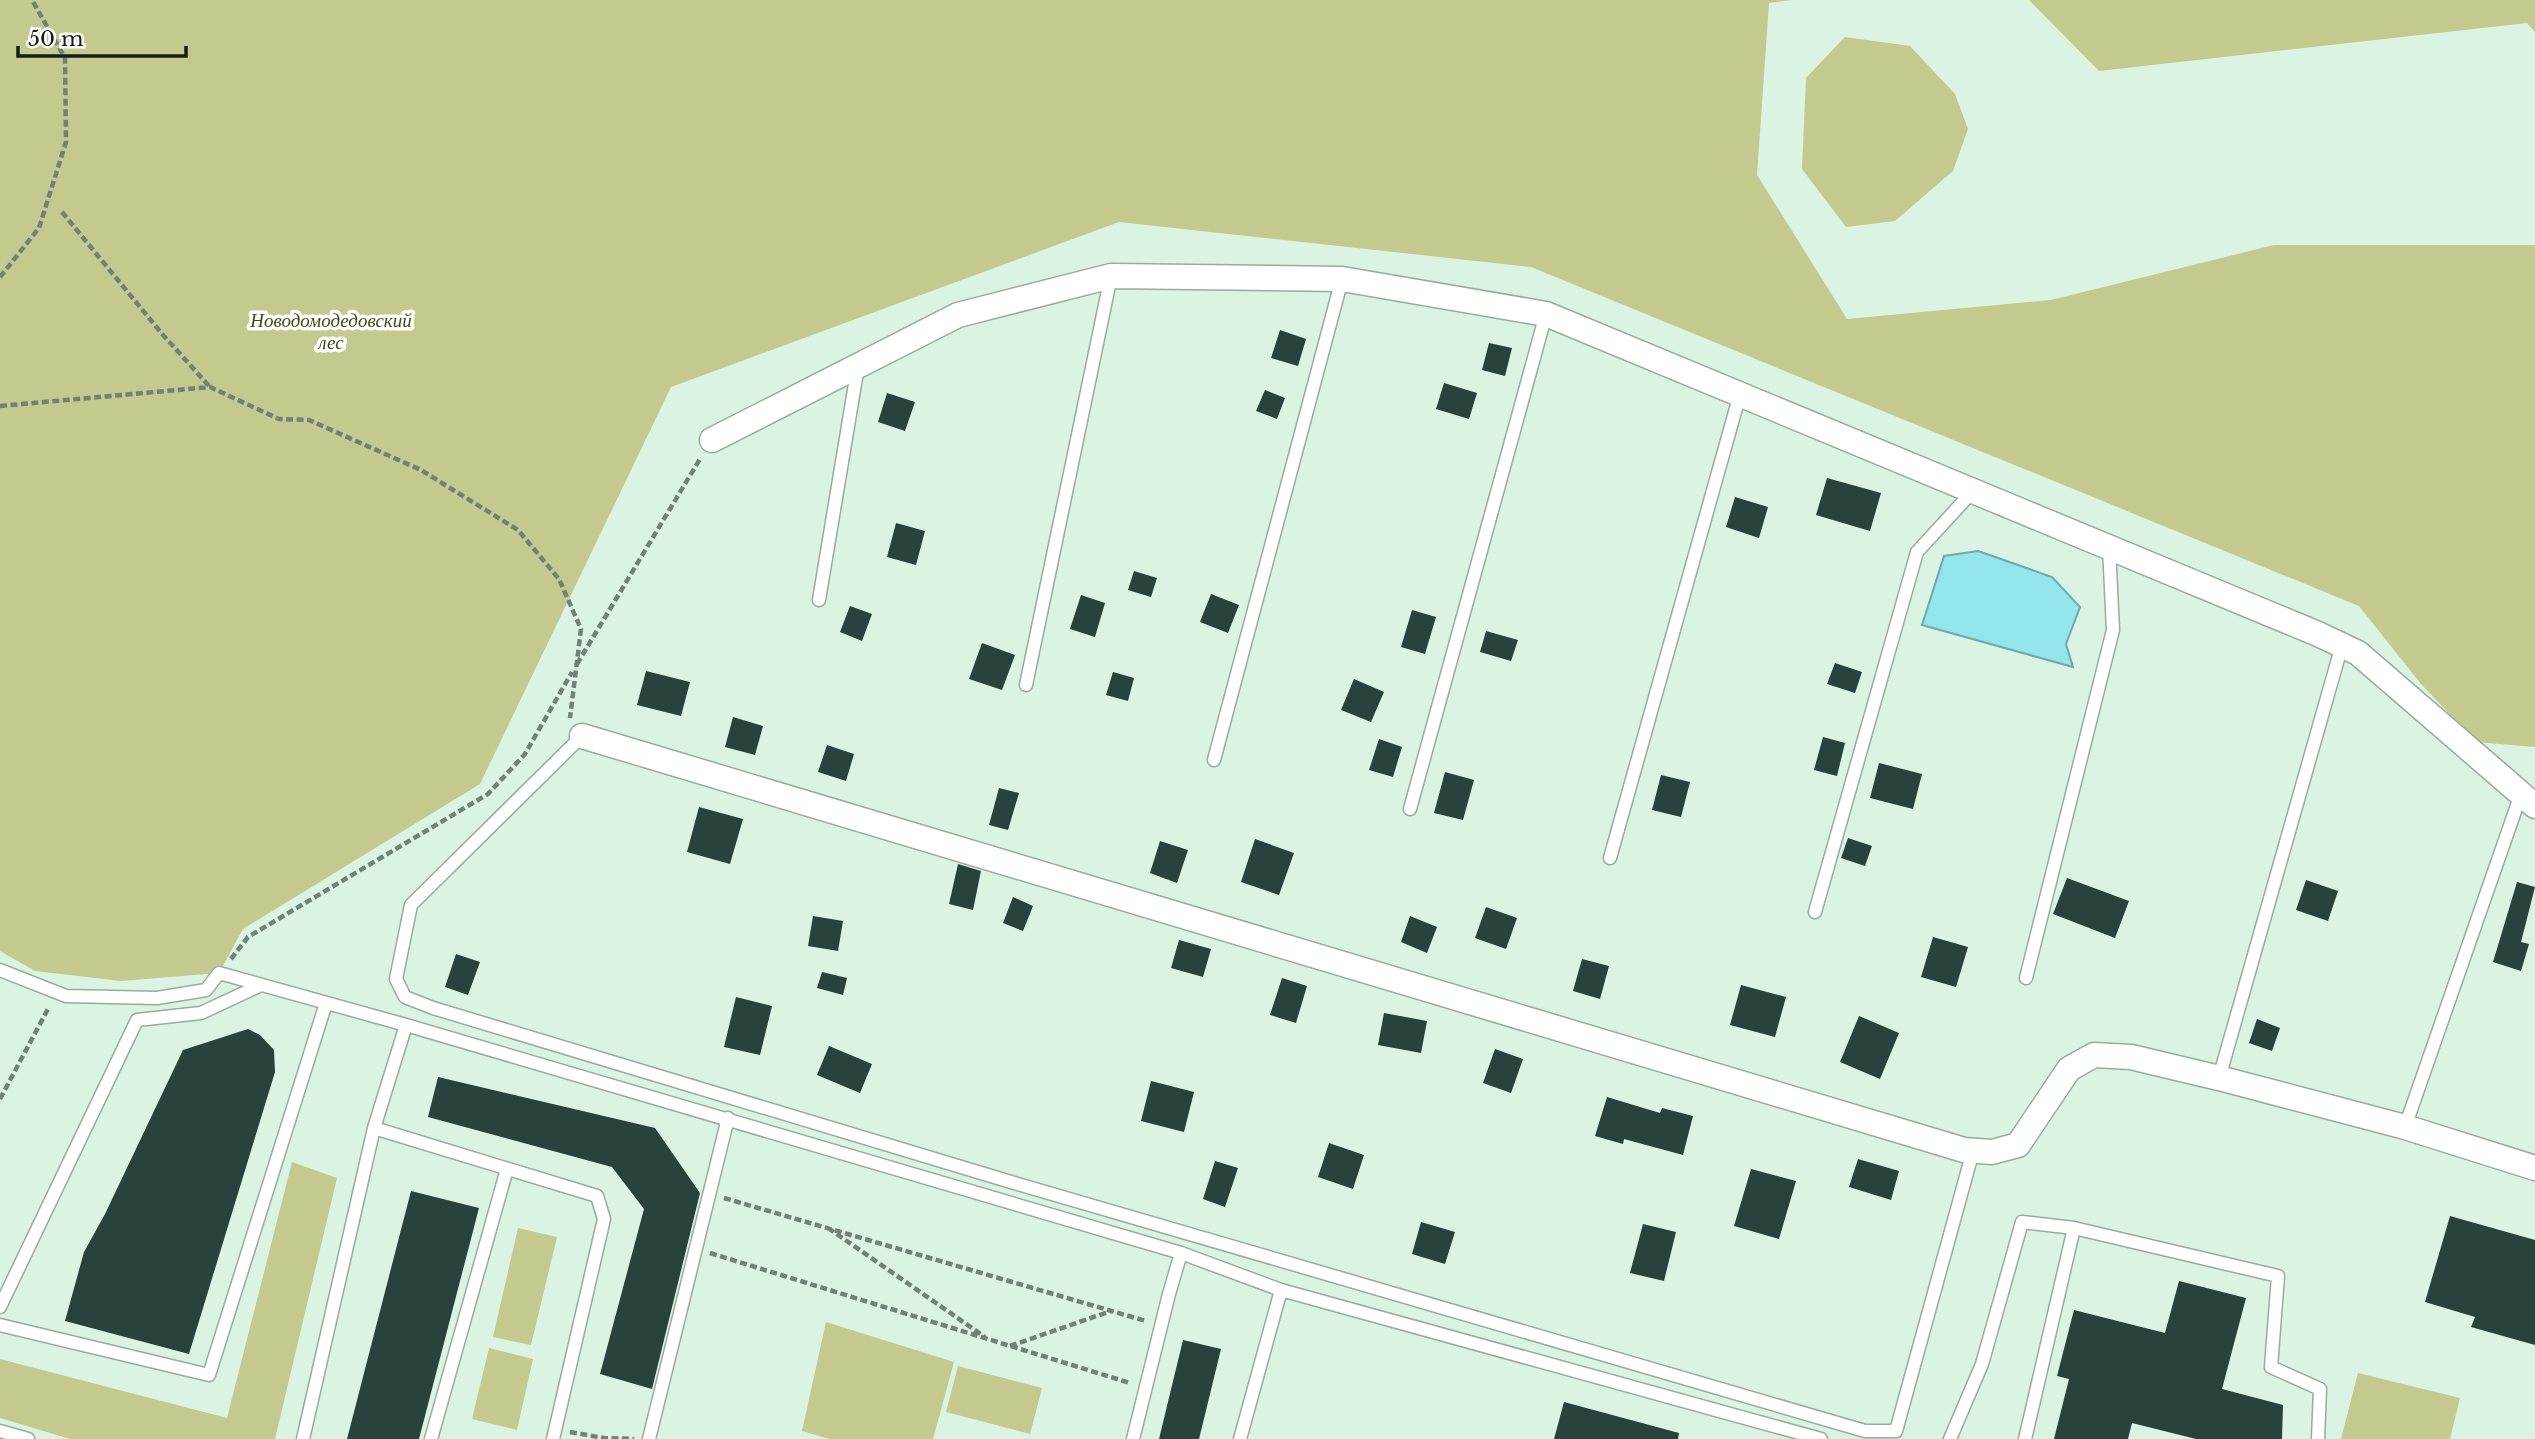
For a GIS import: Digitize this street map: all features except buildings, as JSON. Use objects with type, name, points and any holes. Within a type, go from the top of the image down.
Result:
[{"type":"street","points":[[712,440],[958,315],[1111,276],[1342,279],[1546,314],[2342,645],[2358,653],[2528,800]]},
{"type":"street","points":[[582,737],[1973,1151],[1992,1152],[2018,1144],[2069,1069],[2094,1055],[2131,1057],[2219,1077],[2405,1128],[2535,1168]]},
{"type":"lane","points":[[1026,685],[1111,276]]},
{"type":"lane","points":[[1214,760],[1342,279]]},
{"type":"lane","points":[[1410,809],[1546,314]]},
{"type":"lane","points":[[819,600],[858,366]]},
{"type":"lane","points":[[1611,858],[1740,394]]},
{"type":"lane","points":[[1815,912],[1917,552],[1973,491]]},
{"type":"lane","points":[[2026,978],[2113,630],[2109,547]]},
{"type":"lane","points":[[2219,1077],[2342,645]]},
{"type":"lane","points":[[582,737],[411,905],[397,979],[405,997],[432,1008],[998,1178],[1865,1431],[1896,1431],[1973,1151]]},
{"type":"lane","points":[[2405,1128],[2528,800]]},
{"type":"lane","points":[[0,970],[66,996],[157,998],[205,990],[219,973],[728,1118],[1181,1253],[1281,1290],[1821,1439]]},
{"type":"lane","points":[[0,1307],[137,1020],[201,1013],[261,985]]},
{"type":"lane","points":[[0,1325],[209,1375],[326,1003]]},
{"type":"lane","points":[[303,1439],[374,1128],[406,1025]]},
{"type":"lane","points":[[649,1439],[728,1118]]},
{"type":"lane","points":[[374,1128],[597,1196],[604,1219],[554,1435]]},
{"type":"lane","points":[[430,1439],[507,1169]]},
{"type":"lane","points":[[1950,1439],[1982,1364],[2022,1222],[2074,1228],[2278,1276],[2271,1367],[2320,1389],[2318,1439]]},
{"type":"lane","points":[[2025,1439],[2074,1228]]},
{"type":"lane","points":[[1133,1439],[1181,1253]]},
{"type":"lane","points":[[1240,1439],[1281,1290]]},
{"type":"lane","points":[[0,1431],[28,1439]]},
{"type":"path","points":[[0,277],[39,228],[66,142],[65,58],[32,0]]},
{"type":"path","points":[[62,212],[163,335],[210,387],[279,419],[309,420],[421,470],[518,530],[559,579],[581,629],[574,668],[570,721],[582,737]]},
{"type":"path","points":[[0,406],[210,387]]},
{"type":"path","points":[[219,973],[248,937],[488,794],[525,754],[712,440]]},
{"type":"path","points":[[0,1099],[56,993]]},
{"type":"path","points":[[710,1194],[1162,1325]]},
{"type":"path","points":[[824,1226],[989,1339]]},
{"type":"path","points":[[696,1249],[1146,1388]]},
{"type":"path","points":[[1009,1346],[1112,1311]]},
{"type":"path","points":[[554,1435],[636,1439]]},
{"type":"green space","name":"Новодомодедовский лес","points":[[0,0],[1792,0],[1769,3],[1757,175],[1847,319],[2051,300],[2274,245],[2535,245],[2535,747],[2476,742],[2421,684],[2359,606],[1531,267],[1119,222],[671,387],[480,784],[243,929],[219,973],[121,981],[35,971],[0,951]]},
{"type":"green space","points":[[2029,0],[2535,0],[2535,32],[2527,23],[2099,71]]},
{"type":"green space","points":[[1845,37],[1910,46],[1955,94],[1968,129],[1953,171],[1895,221],[1846,227],[1802,169],[1806,78]]},
{"type":"green space","points":[[292,1162],[337,1178],[275,1439],[70,1439],[0,1418],[0,1359],[227,1418]]},
{"type":"green space","points":[[518,1228],[557,1237],[531,1345],[493,1337]]},
{"type":"green space","points":[[826,1322],[954,1362],[933,1439],[829,1439],[802,1431]]},
{"type":"green space","points":[[489,1348],[533,1359],[517,1430],[472,1419]]},
{"type":"green space","points":[[958,1366],[1042,1388],[1030,1434],[946,1412]]},
{"type":"green space","points":[[2358,1373],[2460,1398],[2450,1439],[2341,1439]]},
{"type":"water","points":[[1978,551],[2052,577],[2080,607],[2066,644],[2073,667],[1922,625],[1944,556]]}]
